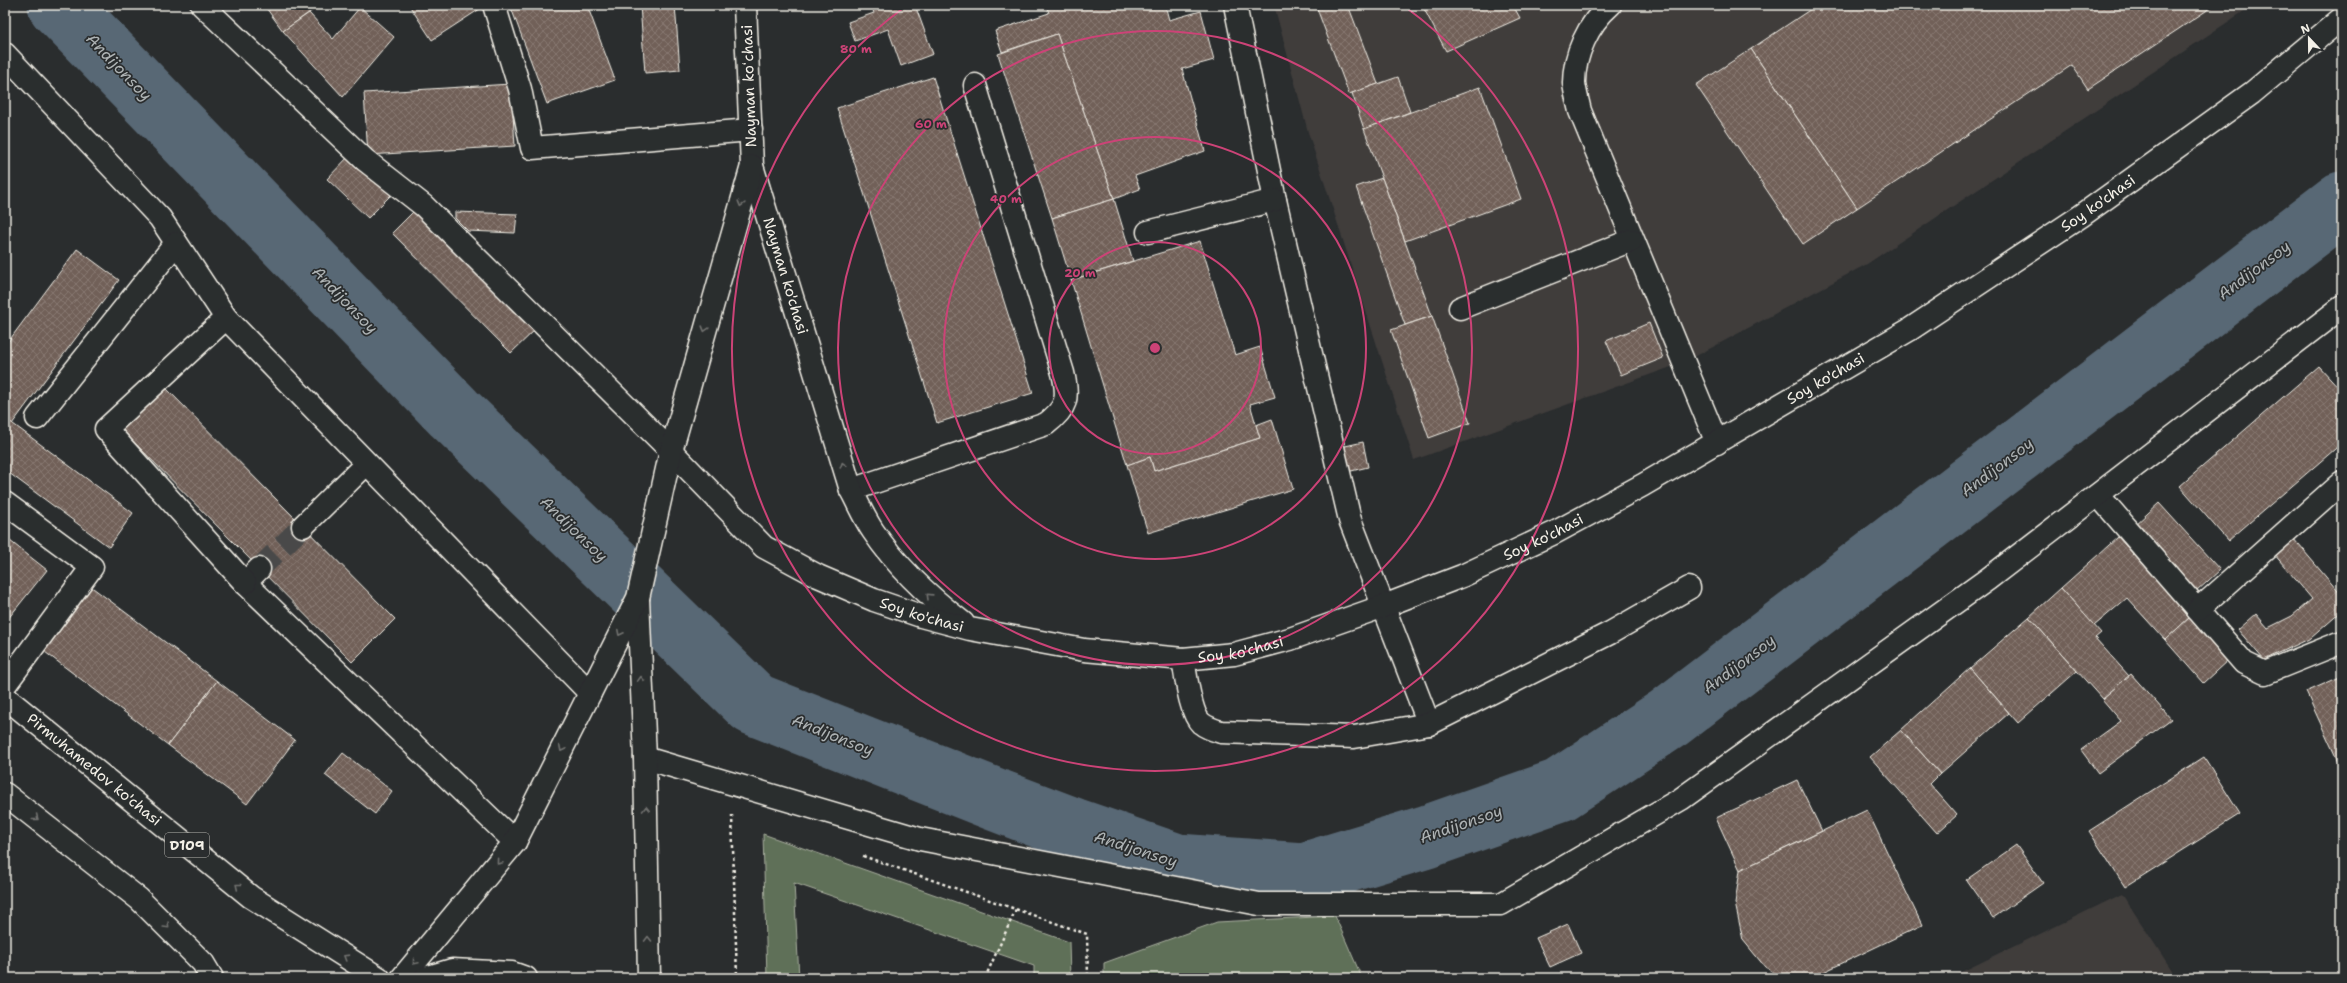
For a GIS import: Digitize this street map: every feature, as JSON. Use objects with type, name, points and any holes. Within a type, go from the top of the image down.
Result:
[{"type":"main road","name":"Soy ko'chasi","points":[[202,5],[364,160],[424,206],[671,450],[764,547],[818,576],[874,600],[921,616],[970,629],[1084,650],[1183,659],[1234,654],[1290,639],[1384,606],[1462,576],[1554,533],[1717,443],[1910,330],[2081,216],[2252,93],[2342,18]]},
{"type":"main road","points":[[494,5],[520,89],[532,148],[751,130]]},
{"type":"main road","name":"Nayman koʻchasi","points":[[745,5],[752,166]]},
{"type":"main road","points":[[1235,5],[1275,200],[1350,520],[1429,724]]},
{"type":"main road","points":[[1610,5],[1585,38],[1575,62],[1574,85],[1580,111],[1717,443]]},
{"type":"main road","points":[[5,54],[160,218],[226,318],[366,464],[590,693]]},
{"type":"main road","points":[[851,490],[1046,424],[1058,416],[1065,405],[1068,391],[1064,373],[975,85]]},
{"type":"main road","name":"Nayman ko'chasi","points":[[638,598],[671,450],[752,166]]},
{"type":"main road","name":"Nayman ko'chasi","points":[[752,166],[851,490],[872,530],[899,566],[933,600],[970,629]]},
{"type":"main road","points":[[1148,232],[1275,200]]},
{"type":"main road","points":[[1460,308],[1632,240]]},
{"type":"main road","points":[[37,418],[176,243]]},
{"type":"main road","points":[[644,758],[920,839],[1259,904],[1501,904],[1682,799],[1988,579],[2342,307]]},
{"type":"main road","points":[[226,318],[106,429],[515,842]]},
{"type":"main road","points":[[303,526],[366,464]]},
{"type":"main road","points":[[2198,610],[2342,482]]},
{"type":"main road","points":[[2098,495],[2244,663],[2265,673],[2342,642]]},
{"type":"main road","points":[[5,503],[92,567],[5,685]]},
{"type":"main road","points":[[1183,659],[1195,713],[1200,722],[1209,728],[1221,732],[1354,737],[1429,724],[1610,633],[1689,588]]},
{"type":"main road","points":[[402,978],[515,842],[638,598]]},
{"type":"main road","points":[[638,598],[644,758],[649,978]]},
{"type":"main road","name":"Pirmuhamedov ko'chasi","points":[[5,697],[251,897],[380,978]]},
{"type":"main road","points":[[5,794],[139,899],[203,963],[212,978]]},
{"type":"main road","points":[[425,978],[452,970],[512,972],[526,978]]},
{"type":"path","points":[[732,809],[737,978]]},
{"type":"path","points":[[859,854],[1087,934],[1088,978]]},
{"type":"path","points":[[985,978],[1016,909]]},
{"type":"shaded area","points":[[1274,5],[2253,5],[1867,264],[1685,362],[1414,460],[1308,132]]},
{"type":"shaded area","points":[[2122,894],[2177,978],[1949,978]]},
{"type":"green space","points":[[763,834],[1069,942],[1070,978],[1034,978],[1034,966],[794,883],[799,978],[767,978]]},
{"type":"green space","points":[[1335,916],[1362,978],[1104,978],[1104,963],[1217,922]]},
{"type":"building","points":[[264,5],[320,5],[283,31]]},
{"type":"building","points":[[409,5],[486,5],[432,40]]},
{"type":"building","points":[[510,5],[587,5],[615,80],[547,104]]},
{"type":"building","points":[[640,5],[675,5],[680,70],[645,73]]},
{"type":"building","points":[[871,5],[915,5],[933,54],[901,66],[888,29],[855,41],[848,22],[874,13]]},
{"type":"building","points":[[1046,5],[1165,5],[1169,20],[1201,11],[1214,60],[1182,69],[1205,151],[1135,176],[1140,189],[1114,199],[1057,34],[1002,52],[995,31],[1049,13]]},
{"type":"building","points":[[1348,5],[1378,84],[1349,94],[1316,6]]},
{"type":"building","points":[[1422,5],[1513,5],[1520,18],[1446,51]]},
{"type":"building","points":[[1817,5],[2215,5],[2088,89],[2072,65],[1857,208],[1751,49]]},
{"type":"building","points":[[360,7],[394,37],[343,97],[283,31],[309,13],[333,39]]},
{"type":"building","points":[[1057,34],[1114,199],[1052,218],[998,54]]},
{"type":"building","points":[[1751,49],[1857,208],[1803,244],[1696,85]]},
{"type":"building","points":[[933,77],[1033,393],[937,423],[837,108]]},
{"type":"building","points":[[1398,77],[1410,112],[1364,129],[1352,93]]},
{"type":"building","points":[[511,84],[515,146],[368,155],[364,93]]},
{"type":"building","points":[[1480,87],[1521,199],[1405,241],[1364,129]]},
{"type":"building","points":[[351,154],[392,194],[368,218],[327,179]]},
{"type":"building","points":[[1382,178],[1432,316],[1405,325],[1356,187]]},
{"type":"building","points":[[1114,199],[1133,261],[1071,280],[1052,218]]},
{"type":"building","points":[[416,209],[536,329],[511,353],[392,233]]},
{"type":"building","points":[[455,212],[517,214],[515,233],[468,231],[455,218]]},
{"type":"building","points":[[1200,241],[1235,355],[1260,347],[1275,397],[1250,404],[1260,438],[1154,471],[1150,457],[1127,465],[1071,280]]},
{"type":"building","points":[[77,249],[119,280],[12,424],[5,418],[5,346]]},
{"type":"building","points":[[1432,316],[1470,423],[1429,438],[1391,330]]},
{"type":"building","points":[[1649,323],[1663,358],[1621,375],[1606,341]]},
{"type":"building","points":[[2319,366],[2342,391],[2342,443],[2228,541],[2180,486]]},
{"type":"building","points":[[162,384],[395,619],[352,662],[119,427]]},
{"type":"building","points":[[5,418],[133,513],[109,547],[5,470]]},
{"type":"building","points":[[1272,419],[1293,489],[1148,533],[1127,465],[1150,457],[1154,471],[1260,438],[1256,425]]},
{"type":"building","points":[[1363,442],[1368,467],[1347,472],[1341,447]]},
{"type":"building","points":[[2159,503],[2220,570],[2196,592],[2135,525]]},
{"type":"building","points":[[5,537],[47,570],[7,620],[5,619]]},
{"type":"building","points":[[2118,537],[2190,617],[2165,640],[2127,598],[2094,626],[2061,588]]},
{"type":"building","points":[[2293,538],[2342,596],[2342,611],[2311,638],[2264,660],[2238,630],[2256,614],[2268,628],[2292,616],[2312,599],[2274,554]]},
{"type":"building","points":[[85,582],[217,681],[168,745],[37,646]]},
{"type":"building","points":[[2061,588],[2101,633],[2095,638],[2129,676],[2102,699],[2029,617]]},
{"type":"building","points":[[2029,617],[2077,671],[2018,723],[1970,668]]},
{"type":"building","points":[[2190,617],[2228,660],[2203,683],[2165,640]]},
{"type":"building","points":[[1970,668],[2009,713],[1940,774],[1901,730]]},
{"type":"building","points":[[2131,674],[2171,719],[2098,773],[2081,750],[2121,721],[2102,699]]},
{"type":"building","points":[[2342,676],[2342,770],[2306,692]]},
{"type":"building","points":[[217,681],[295,740],[247,804],[168,745]]},
{"type":"building","points":[[1901,730],[1940,774],[1930,784],[1957,815],[1937,833],[1870,757]]},
{"type":"building","points":[[343,753],[392,791],[375,814],[325,775]]},
{"type":"building","points":[[2204,757],[2240,814],[2125,887],[2089,831]]},
{"type":"building","points":[[1797,780],[1822,831],[1740,870],[1716,818]]},
{"type":"building","points":[[1867,810],[1922,925],[1811,978],[1783,978],[1765,967],[1743,940],[1735,903],[1740,870]]},
{"type":"building","points":[[2016,845],[2043,883],[1993,918],[1966,880]]},
{"type":"building","points":[[1568,924],[1581,953],[1550,967],[1536,938]]},
{"type":"waterway","name":"Andijonsoy","points":[[59,5],[454,413],[754,704],[994,799],[1073,829],[1177,865],[1304,874],[1426,837],[1560,790],[1669,718],[2342,203]]},
{"type":"tunnel","points":[[259,569],[303,526]]}]
